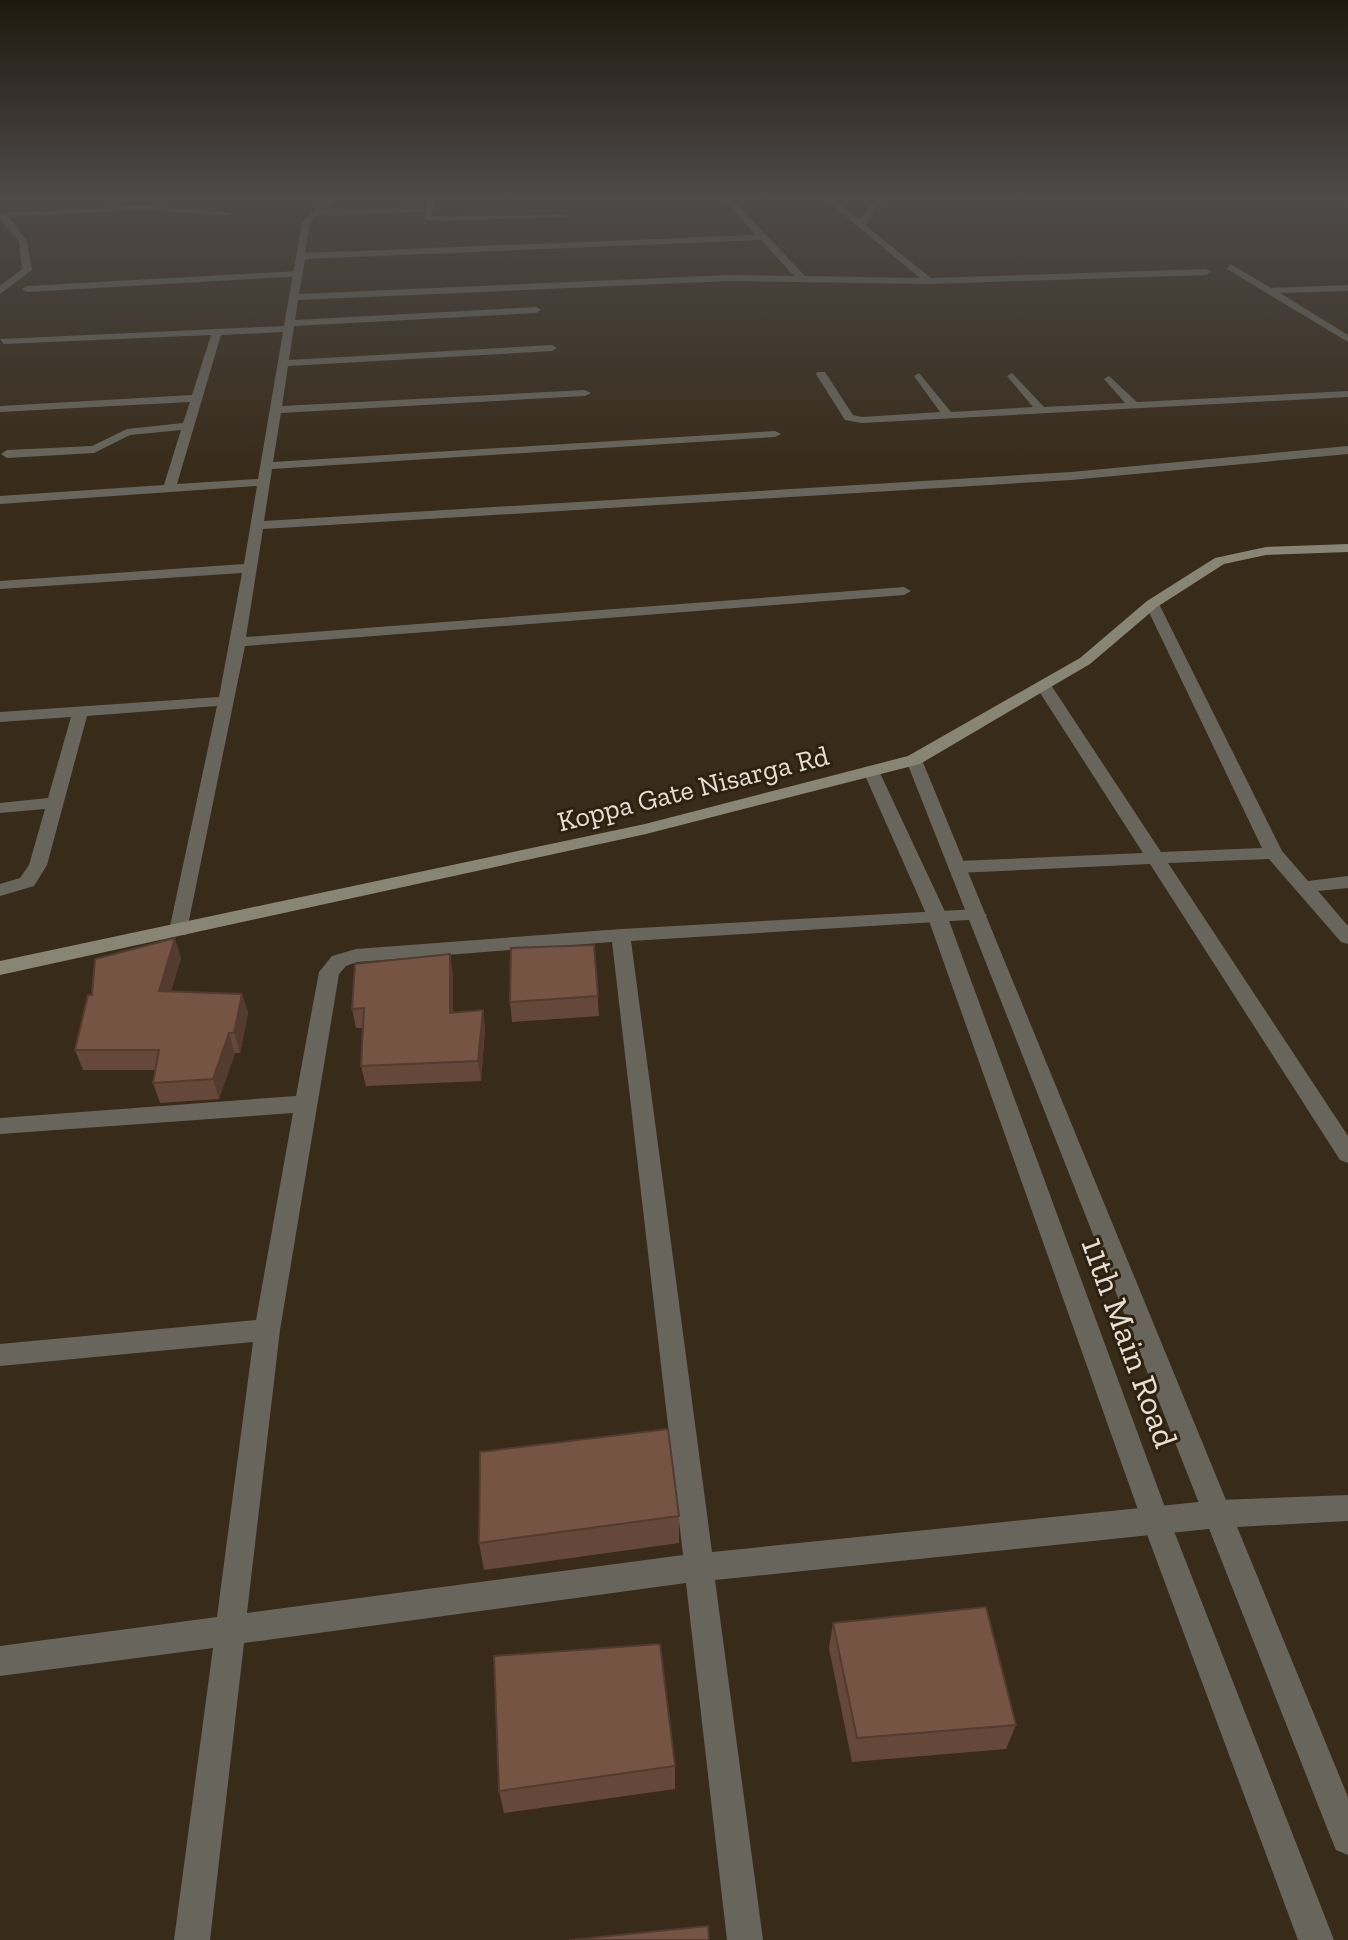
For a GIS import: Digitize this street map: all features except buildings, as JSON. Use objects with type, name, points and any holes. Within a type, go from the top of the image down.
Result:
[{"type":"street","points":[[27,289],[72,287]]},
{"type":"street","points":[[179,931],[238,642],[297,287]]},
{"type":"street","points":[[296,297],[535,287]]},
{"type":"street","points":[[1262,287],[1347,339]]},
{"type":"street","points":[[1269,291],[1348,288]]},
{"type":"street","points":[[4,341],[217,332],[536,310]]},
{"type":"street","points":[[169,489],[217,332]]},
{"type":"street","points":[[285,363],[552,348]]},
{"type":"street","points":[[821,374],[849,418],[948,416],[1348,394]]},
{"type":"street","points":[[919,376],[948,416]]},
{"type":"street","points":[[1012,376],[1042,411]]},
{"type":"street","points":[[1109,379],[1135,406]]},
{"type":"street","points":[[276,410],[585,393]]},
{"type":"street","points":[[0,409],[197,398]]},
{"type":"street","points":[[7,454],[94,449],[127,432],[188,426]]},
{"type":"street","points":[[266,466],[775,434]]},
{"type":"street","points":[[256,525],[1071,476],[1348,450]]},
{"type":"street","points":[[0,500],[263,482]]},
{"type":"street","name":"Koppa Gate Nisarga Rd","points":[[0,968],[646,829],[914,760],[1091,657],[1152,604],[1231,557],[1266,551],[1348,548]]},
{"type":"street","points":[[0,585],[250,568]]},
{"type":"street","points":[[238,642],[904,591]]},
{"type":"street","points":[[1152,604],[1274,853],[1348,938]]},
{"type":"street","points":[[1043,685],[1348,1154]]},
{"type":"street","points":[[0,717],[226,701]]},
{"type":"street","points":[[0,890],[27,882],[38,865],[80,712]]},
{"type":"street","name":"11th Main Road","points":[[914,760],[1348,1838]]},
{"type":"street","name":"11th Main Road","points":[[871,771],[938,918],[1156,1521],[1316,1940]]},
{"type":"street","points":[[0,808],[55,803]]},
{"type":"street","points":[[957,867],[1274,853]]},
{"type":"street","points":[[1306,887],[1348,882]]},
{"type":"street","points":[[192,1940],[267,1330],[329,972],[339,961],[356,956],[621,935],[977,915]]},
{"type":"street","points":[[621,935],[745,1940]]},
{"type":"street","points":[[0,1126],[305,1104]]},
{"type":"street","points":[[0,1355],[267,1330]]},
{"type":"street","points":[[0,1661],[229,1633],[701,1567],[1218,1514],[1348,1508]]}]
